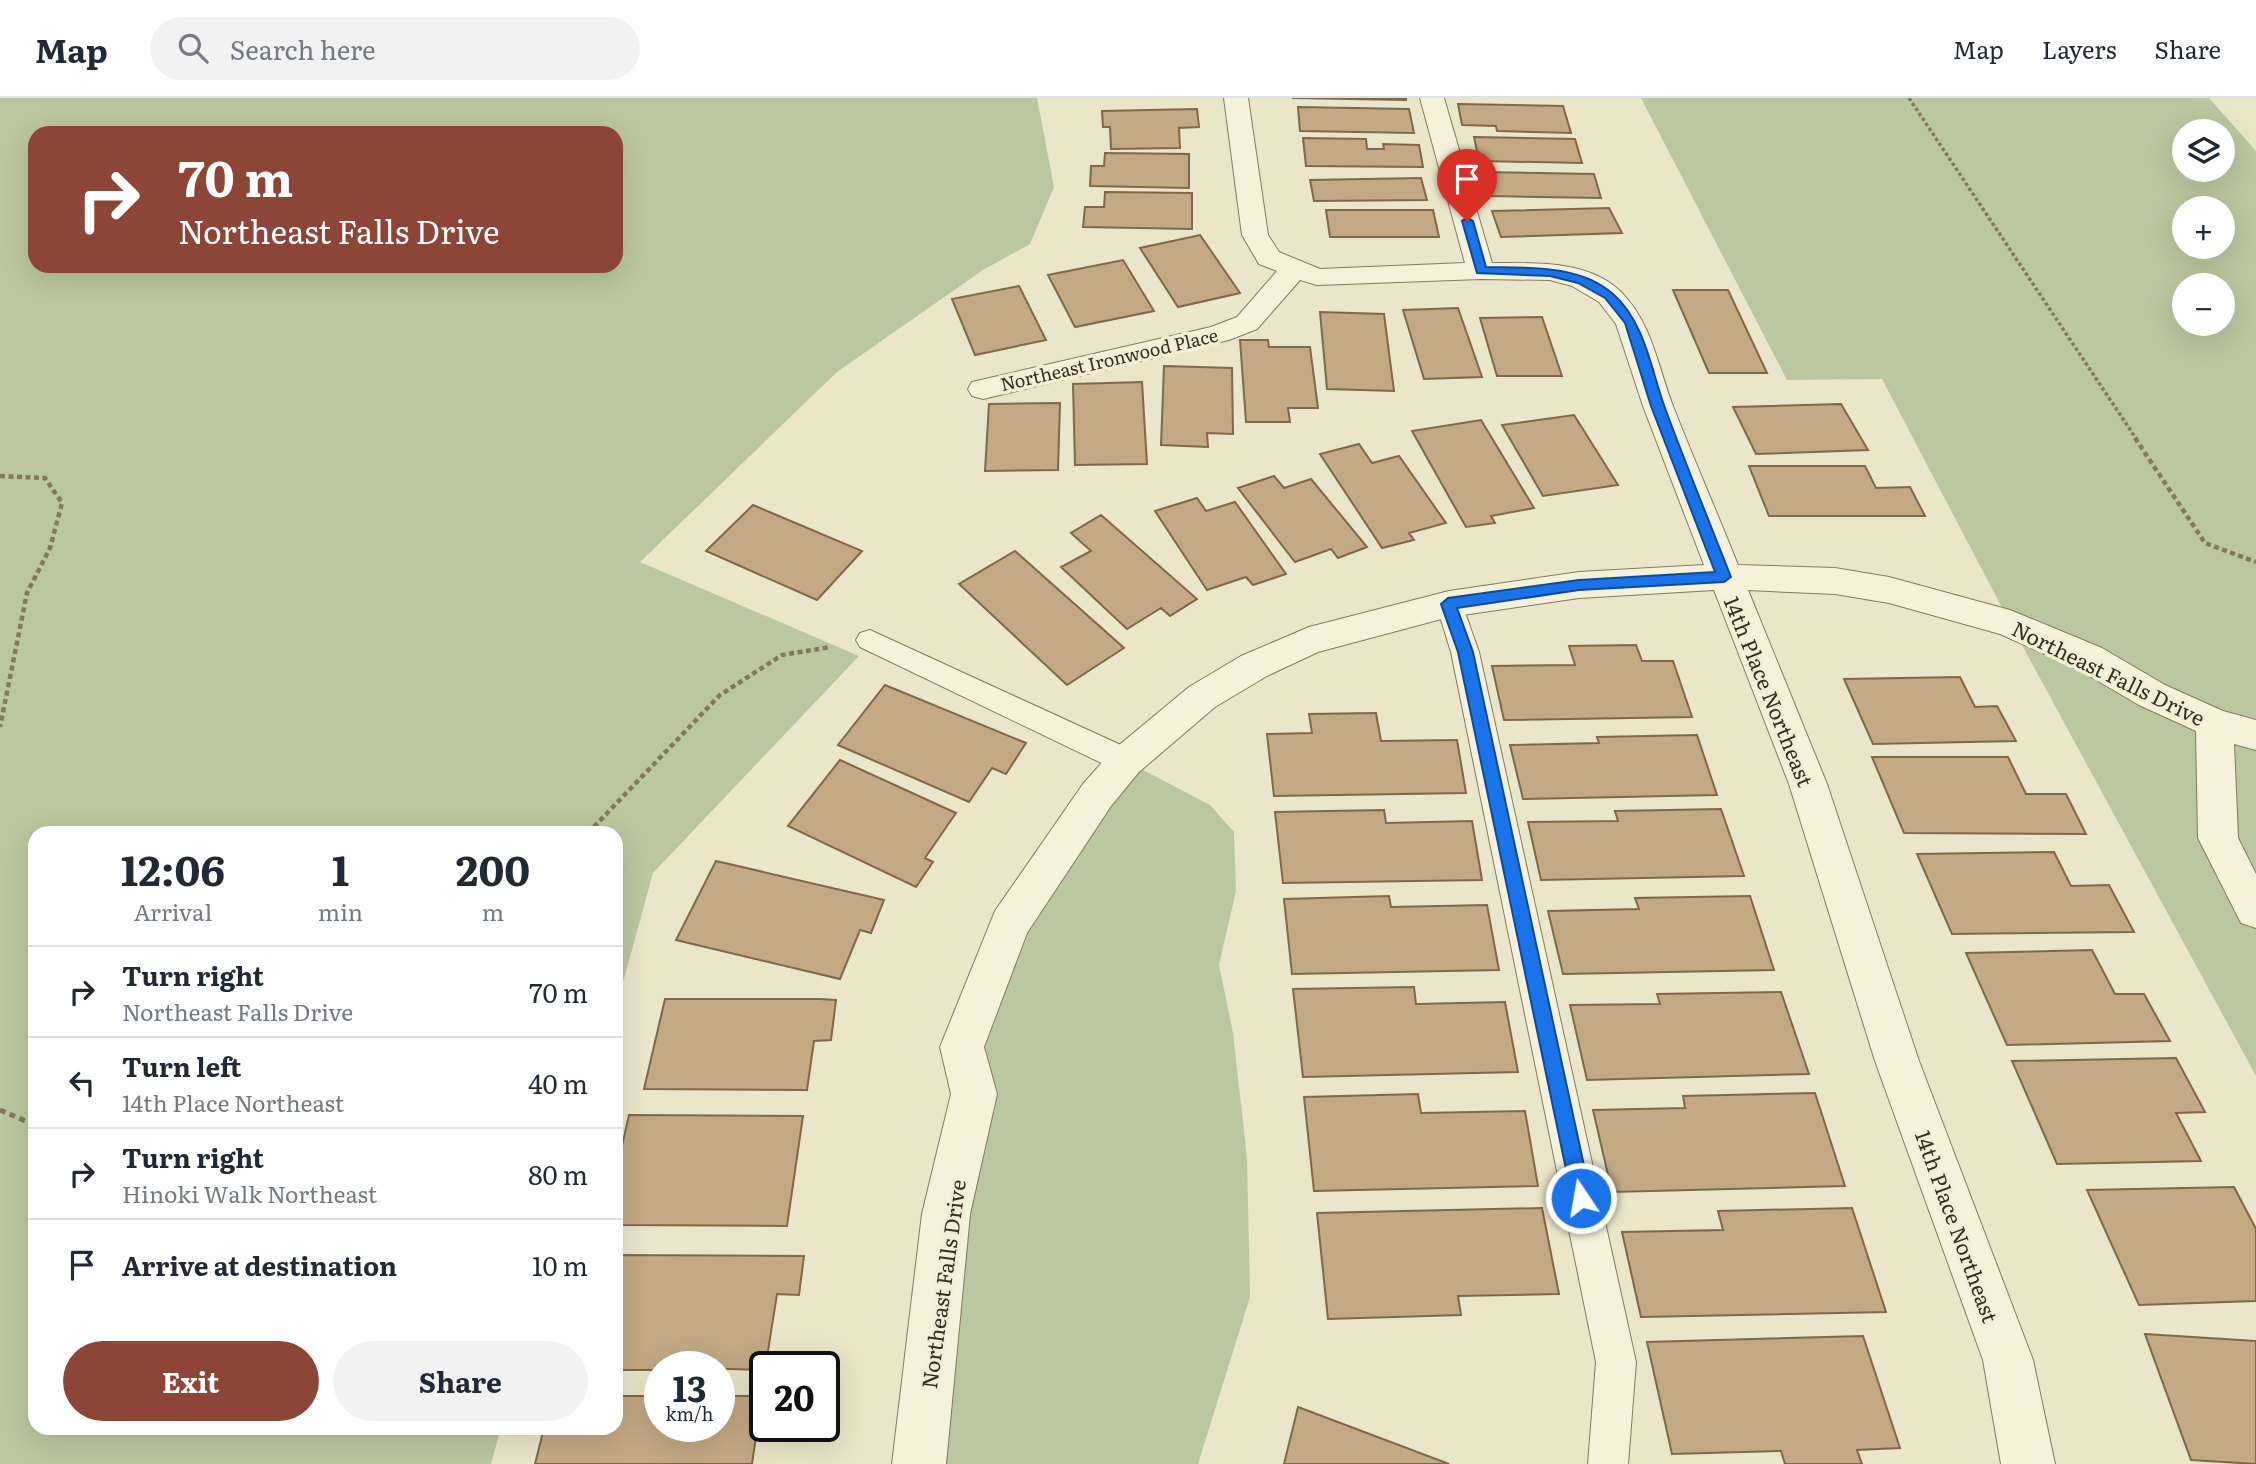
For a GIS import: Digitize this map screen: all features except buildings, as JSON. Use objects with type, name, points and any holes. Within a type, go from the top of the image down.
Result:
[{"type":"street","name":"14th Place Northeast","points":[[1237,98],[1255,235],[1269,258],[1317,277],[1481,271],[1550,272],[1582,280],[1609,296],[1630,322],[1658,406],[1808,784],[1897,1060],[2008,1360],[2028,1464]]},
{"type":"street","points":[[1432,98],[1481,271]]},
{"type":"street","name":"Northeast Ironwood Place","points":[[983,388],[1219,334],[1247,323],[1294,269]]},
{"type":"street","name":"Northeast Falls Drive","points":[[919,1464],[946,1214],[974,1094],[962,1047],[1010,924],[1097,795],[1126,761],[1202,697],[1254,666],[1309,641],[1448,604],[1579,585],[1724,577],[1835,581],[1954,606],[2010,623],[2089,658],[2152,695],[2214,723],[2256,735]]},
{"type":"street","points":[[2214,723],[2218,838],[2239,883],[2256,910]]},
{"type":"lane","points":[[1448,604],[1465,652],[1616,1362],[1608,1464]]},
{"type":"lane","points":[[870,640],[1126,761]]},
{"type":"path","points":[[1909,98],[2205,542],[2256,562]]},
{"type":"path","points":[[0,476],[45,478],[62,503],[50,548],[27,593],[0,727]]},
{"type":"path","points":[[595,826],[720,695],[782,655],[870,640]]},
{"type":"path","points":[[0,1110],[28,1122]]},
{"type":"green space","points":[[0,98],[1037,98],[1054,187],[1030,244],[983,270],[837,372],[640,562],[859,656],[653,873],[623,982],[623,826],[28,826],[28,1435],[499,1435],[491,1464],[0,1464]]},
{"type":"green space","points":[[1641,98],[2209,98],[2228,119],[2172,119],[2172,182],[2235,182],[2235,127],[2256,151],[2256,1076],[2010,623],[1882,379],[1787,380]]},
{"type":"green space","points":[[1126,761],[1210,805],[1234,832],[1236,891],[1219,965],[1233,1033],[1247,1158],[1250,1297],[1198,1464],[919,1464],[946,1214],[1010,924]]},
{"type":"route","points":[[1467,221],[1481,271],[1550,272],[1582,280],[1609,296],[1630,322],[1658,406],[1724,577],[1579,585],[1448,604],[1465,652],[1581,1198]]}]
